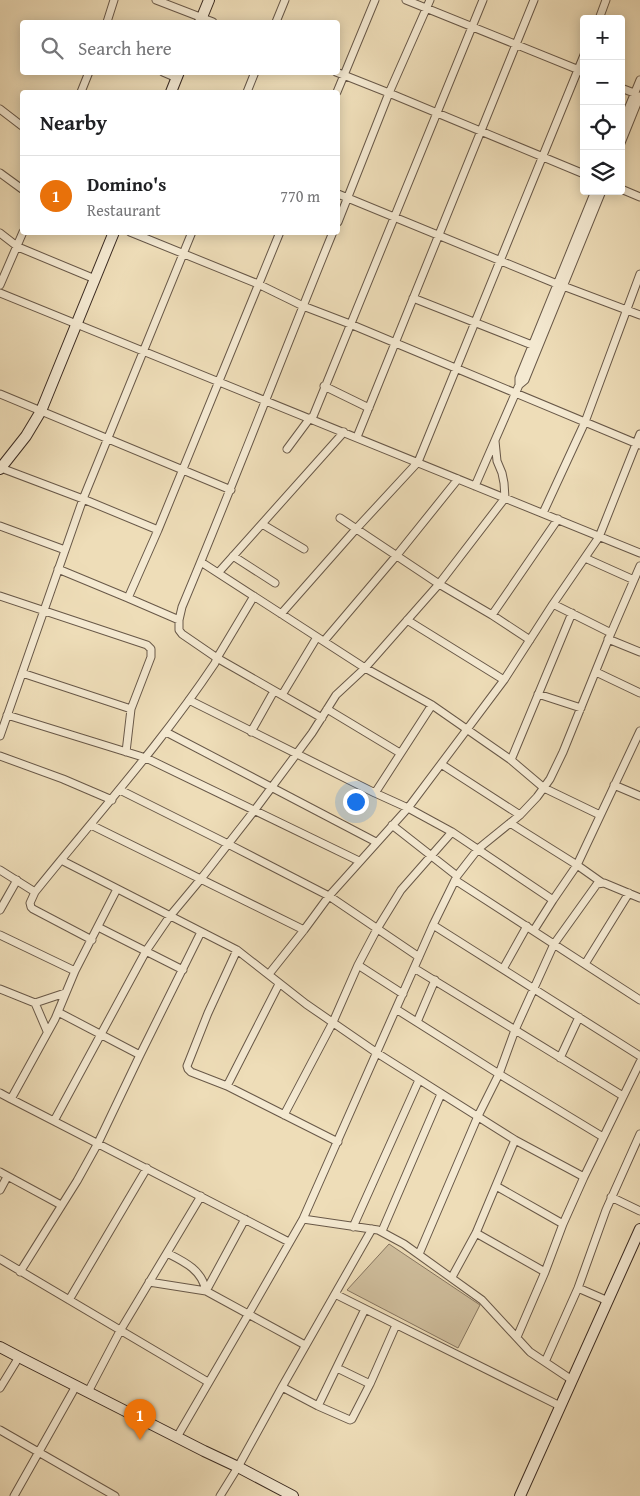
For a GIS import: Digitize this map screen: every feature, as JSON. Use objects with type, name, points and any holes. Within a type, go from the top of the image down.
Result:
[{"type":"street","points":[[108,20],[114,0]]},
{"type":"street","points":[[156,0],[201,20],[209,0]]},
{"type":"street","points":[[277,20],[285,0]]},
{"type":"street","points":[[338,90],[375,0]]},
{"type":"street","points":[[406,0],[580,70]]},
{"type":"street","points":[[340,217],[389,93],[430,0]]},
{"type":"street","points":[[287,449],[311,418],[484,0]]},
{"type":"street","points":[[357,437],[534,0]]},
{"type":"street","points":[[600,15],[606,0]]},
{"type":"street","points":[[281,614],[356,528],[418,462],[542,157],[580,72]]},
{"type":"street","points":[[340,74],[580,172]]},
{"type":"street","points":[[82,90],[88,75]]},
{"type":"street","points":[[172,90],[178,75]]},
{"type":"street","points":[[248,90],[254,75]]},
{"type":"street","points":[[625,131],[640,80]]},
{"type":"street","points":[[625,90],[637,95]]},
{"type":"street","points":[[625,118],[637,95]]},
{"type":"street","points":[[0,109],[20,124]]},
{"type":"street","points":[[0,173],[20,188]]},
{"type":"street","points":[[625,190],[640,196]]},
{"type":"street","points":[[340,195],[560,285],[640,315]]},
{"type":"street","points":[[519,385],[525,380],[594,195]]},
{"type":"street","points":[[475,486],[516,393],[519,378],[532,345],[600,195]]},
{"type":"street","points":[[0,285],[22,235]]},
{"type":"street","points":[[113,235],[41,411],[26,436],[0,469],[83,499],[158,530]]},
{"type":"street","points":[[137,235],[258,284],[303,306],[638,444]]},
{"type":"street","points":[[0,736],[83,499],[191,235]]},
{"type":"street","points":[[128,598],[183,470],[279,235]]},
{"type":"street","points":[[322,718],[217,658],[182,634],[179,630],[179,620],[182,607],[231,490],[332,235]]},
{"type":"street","points":[[1,236],[18,246],[95,279]]},
{"type":"street","points":[[543,513],[585,422],[640,274]]},
{"type":"street","points":[[0,293],[311,418],[640,554]]},
{"type":"street","points":[[413,298],[532,345]]},
{"type":"street","points":[[324,386],[369,408]]},
{"type":"street","points":[[0,394],[231,490]]},
{"type":"street","points":[[218,573],[344,432]]},
{"type":"street","points":[[269,974],[329,896],[408,808],[504,680],[599,537],[638,444],[640,434]]},
{"type":"street","points":[[54,1120],[146,951],[170,916],[254,811],[322,718],[336,695],[365,668],[439,584],[505,498],[504,483],[497,461],[495,441]]},
{"type":"street","points":[[282,695],[320,639],[397,555],[458,478]]},
{"type":"street","points":[[340,518],[439,584],[530,640]]},
{"type":"street","points":[[492,615],[558,520]]},
{"type":"street","points":[[262,524],[304,549]]},
{"type":"street","points":[[0,527],[65,550]]},
{"type":"street","points":[[233,556],[275,583]]},
{"type":"street","points":[[585,558],[634,580]]},
{"type":"street","points":[[201,562],[365,668],[432,704],[510,760],[544,788],[600,815]]},
{"type":"street","points":[[177,1436],[303,1220],[414,968],[456,878],[478,849],[520,815],[537,797],[550,779],[640,566]]},
{"type":"street","points":[[58,569],[179,620]]},
{"type":"street","points":[[0,596],[147,645],[151,649],[150,657],[131,709],[126,752]]},
{"type":"street","points":[[92,940],[30,907],[35,892],[166,732],[205,677],[254,596]]},
{"type":"street","points":[[553,604],[640,652]]},
{"type":"street","points":[[510,760],[572,613]]},
{"type":"street","points":[[407,620],[504,680]]},
{"type":"street","points":[[596,672],[640,693]]},
{"type":"street","points":[[22,673],[131,709]]},
{"type":"street","points":[[251,732],[274,690]]},
{"type":"street","points":[[538,694],[581,708]]},
{"type":"street","points":[[189,700],[374,793],[408,808],[452,832],[554,900]]},
{"type":"street","points":[[374,793],[432,704]]},
{"type":"street","points":[[327,709],[400,754]]},
{"type":"street","points":[[7,715],[146,758],[359,861]]},
{"type":"street","points":[[534,930],[577,865],[614,785],[637,744],[640,731]]},
{"type":"street","points":[[166,732],[376,842]]},
{"type":"street","points":[[0,756],[63,779],[112,800]]},
{"type":"street","points":[[441,764],[520,815]]},
{"type":"street","points":[[614,785],[640,796]]},
{"type":"street","points":[[120,790],[329,896],[419,957]]},
{"type":"street","points":[[510,822],[601,882],[640,898]]},
{"type":"street","points":[[91,825],[304,930]]},
{"type":"street","points":[[392,825],[432,856],[456,878],[640,1000]]},
{"type":"street","points":[[284,1115],[333,1022],[358,965],[377,929],[401,890],[452,832]]},
{"type":"street","points":[[61,860],[237,950],[306,1004],[377,1053],[515,1140],[584,1177]]},
{"type":"street","points":[[0,870],[35,892]]},
{"type":"street","points":[[0,910],[17,880]]},
{"type":"street","points":[[419,1254],[478,1116],[499,1074],[533,988],[554,944],[594,886],[601,882]]},
{"type":"street","points":[[11,1099],[58,1012],[75,971],[117,889]]},
{"type":"street","points":[[585,964],[629,893]]},
{"type":"street","points":[[434,925],[640,1056]]},
{"type":"street","points":[[503,969],[526,926]]},
{"type":"street","points":[[98,927],[183,970]]},
{"type":"street","points":[[20,1272],[98,1143],[201,932]]},
{"type":"street","points":[[0,936],[75,971]]},
{"type":"street","points":[[237,950],[208,1013],[188,1069],[191,1072],[227,1086],[338,1142]]},
{"type":"street","points":[[358,965],[403,994]]},
{"type":"street","points":[[414,968],[623,1096]]},
{"type":"street","points":[[417,1022],[435,980]]},
{"type":"street","points":[[227,1086],[279,984]]},
{"type":"street","points":[[0,989],[35,1003],[65,993]]},
{"type":"street","points":[[35,1003],[47,1032]]},
{"type":"street","points":[[396,1009],[603,1137]]},
{"type":"street","points":[[58,1012],[140,1055]]},
{"type":"street","points":[[560,1058],[580,1017]]},
{"type":"street","points":[[517,1337],[584,1177],[640,1062]]},
{"type":"street","points":[[353,1227],[419,1080]]},
{"type":"street","points":[[0,1093],[289,1242]]},
{"type":"street","points":[[382,1231],[441,1094]]},
{"type":"street","points":[[545,1362],[578,1288],[611,1197],[640,1134]]},
{"type":"street","points":[[452,1277],[476,1233],[515,1140]]},
{"type":"street","points":[[70,1300],[147,1168]]},
{"type":"street","points":[[0,1172],[61,1205]]},
{"type":"street","points":[[0,1190],[8,1177]]},
{"type":"street","points":[[496,1186],[563,1224]]},
{"type":"street","points":[[88,1392],[120,1331],[201,1196]]},
{"type":"street","points":[[611,1197],[640,1210]]},
{"type":"street","points":[[206,1291],[245,1219]]},
{"type":"street","points":[[303,1220],[372,1228],[382,1231],[419,1254],[482,1300],[530,1352],[572,1380]]},
{"type":"street","points":[[220,1496],[372,1228]]},
{"type":"street","points":[[520,1496],[640,1229]]},
{"type":"street","points":[[476,1233],[545,1272]]},
{"type":"street","points":[[167,1253],[192,1267],[203,1279],[206,1291]]},
{"type":"street","points":[[0,1259],[208,1382]]},
{"type":"street","points":[[149,1282],[206,1291],[305,1345]]},
{"type":"street","points":[[578,1288],[608,1301]]},
{"type":"street","points":[[335,1294],[560,1406]]},
{"type":"street","points":[[318,1406],[365,1310]]},
{"type":"street","points":[[282,1387],[318,1406],[350,1420],[352,1419],[396,1325]]},
{"type":"street","points":[[0,1347],[293,1496]]},
{"type":"street","points":[[0,1388],[19,1358]]},
{"type":"street","points":[[337,1368],[370,1384]]},
{"type":"street","points":[[14,1496],[76,1386]]},
{"type":"street","points":[[0,1430],[115,1496]]},
{"type":"shaded area","points":[[389,1244],[480,1305],[458,1348],[347,1290]]},
{"type":"place","name":"Domino's","points":[[140,1440]]}]
